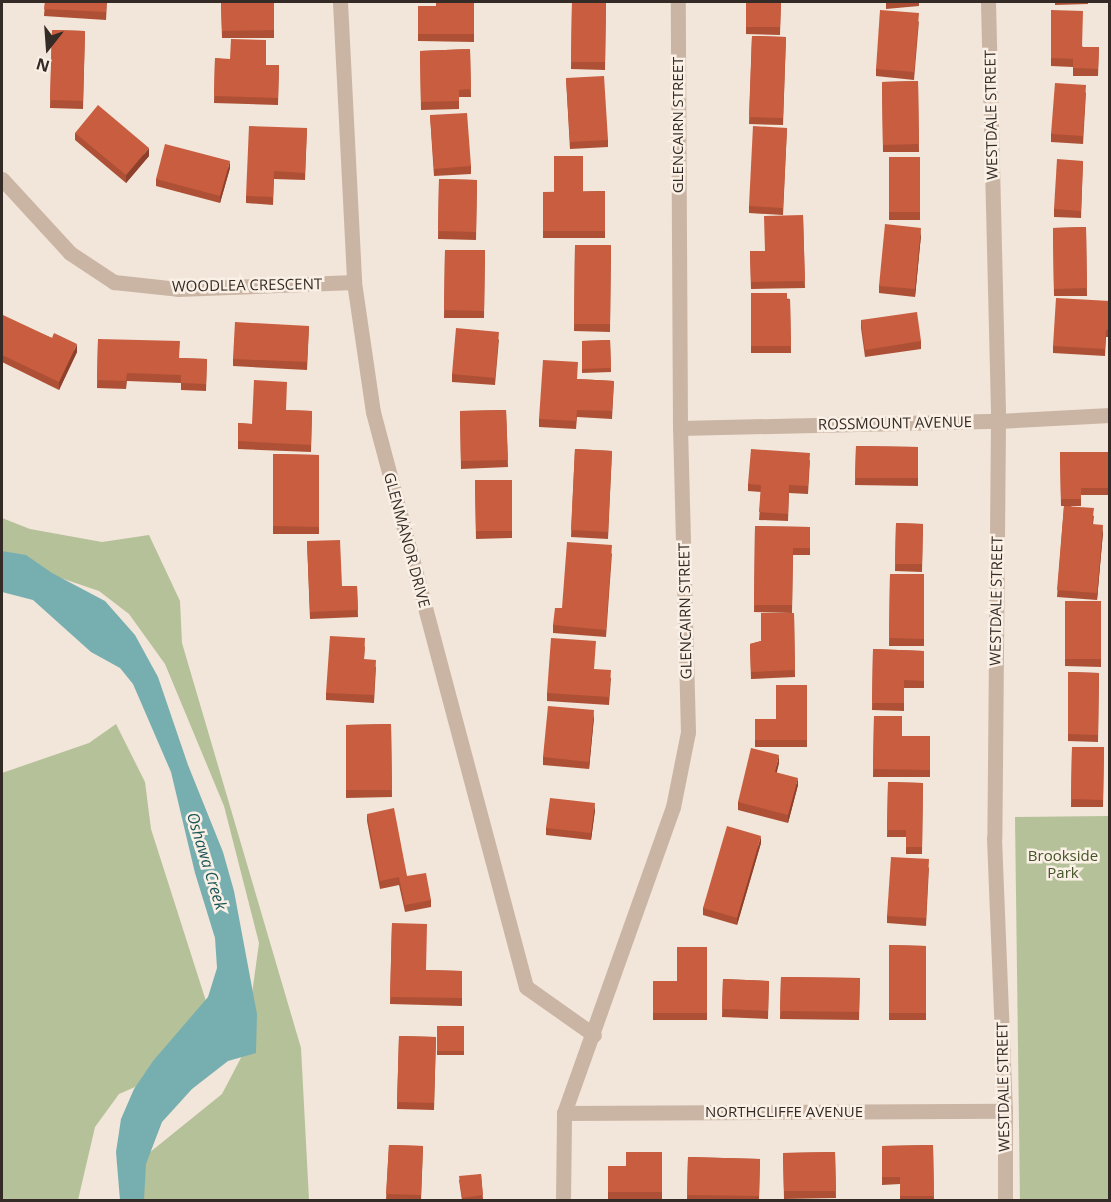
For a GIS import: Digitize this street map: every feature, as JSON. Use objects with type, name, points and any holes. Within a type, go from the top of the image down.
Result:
[{"type":"street","name":"GLENMANOR DRIVE","points":[[340,2],[354,282],[373,412],[526,987],[594,1035]]},
{"type":"street","name":"GLENCAIRN STREET","points":[[563,1200],[564,1113],[594,1035],[673,807],[688,732],[680,428],[678,2]]},
{"type":"street","name":"WESTDALE STREET","points":[[988,2],[998,421],[994,838],[1005,1111],[1005,1200]]},
{"type":"street","name":"WOODLEA CRESCENT","points":[[2,178],[70,253],[114,282],[178,289],[354,282]]},
{"type":"street","name":"ROSSMOUNT AVENUE","points":[[680,428],[998,421],[1110,415]]},
{"type":"street","name":"NORTHCLIFFE AVENUE","points":[[564,1113],[1005,1111]]},
{"type":"green space","points":[[2,518],[30,529],[102,542],[149,535],[180,601],[182,643],[301,1048],[309,1200],[124,1200],[144,1157],[222,1094],[244,1052],[259,943],[224,806],[165,664],[129,614],[99,591],[2,558]]},
{"type":"green space","points":[[116,724],[145,782],[151,829],[212,1020],[195,1061],[119,1094],[95,1127],[78,1200],[2,1200],[2,773],[89,743]]},
{"type":"green space","name":"Brookside Park","points":[[1109,816],[1109,1200],[1020,1200],[1015,817]]},
{"type":"water","name":"Oshawa Creek","points":[[2,551],[26,555],[52,573],[105,601],[135,635],[158,677],[188,765],[223,852],[234,891],[257,1014],[256,1053],[228,1061],[192,1089],[162,1122],[146,1164],[144,1200],[120,1200],[116,1152],[121,1119],[134,1089],[153,1061],[208,997],[217,968],[215,938],[195,873],[171,772],[133,684],[120,668],[91,652],[33,600],[2,592]]},
{"type":"building","points":[[45,2],[106,2],[106,12],[44,9]]},
{"type":"building","points":[[221,2],[274,2],[274,30],[222,31]]},
{"type":"building","points":[[436,2],[474,2],[474,34],[418,34],[418,6],[436,6]]},
{"type":"building","points":[[572,2],[606,2],[605,62],[571,62]]},
{"type":"building","points":[[746,2],[781,2],[780,27],[746,27]]},
{"type":"building","points":[[880,10],[919,13],[914,72],[876,69]]},
{"type":"building","points":[[1051,10],[1083,11],[1082,47],[1099,47],[1098,69],[1073,68],[1073,59],[1051,58]]},
{"type":"building","points":[[52,30],[85,31],[83,101],[50,100]]},
{"type":"building","points":[[752,36],[786,37],[783,118],[749,117]]},
{"type":"building","points":[[231,39],[266,40],[266,65],[279,65],[278,98],[214,96],[215,58],[230,59]]},
{"type":"building","points":[[470,49],[471,89],[459,90],[459,101],[421,102],[420,51]]},
{"type":"building","points":[[604,76],[608,140],[570,142],[566,78]]},
{"type":"building","points":[[918,81],[919,144],[883,145],[882,82]]},
{"type":"building","points":[[1055,83],[1086,85],[1083,136],[1051,134]]},
{"type":"building","points":[[98,105],[149,148],[126,175],[75,133]]},
{"type":"building","points":[[467,113],[471,166],[434,169],[430,115]]},
{"type":"building","points":[[249,126],[307,128],[305,173],[274,171],[273,197],[246,196]]},
{"type":"building","points":[[753,126],[787,128],[783,208],[749,206]]},
{"type":"building","points":[[165,144],[230,161],[220,196],[156,179]]},
{"type":"building","points":[[554,156],[583,156],[583,192],[605,191],[605,231],[543,231],[543,192],[554,192]]},
{"type":"building","points":[[889,157],[920,157],[920,212],[889,212]]},
{"type":"building","points":[[1057,159],[1083,161],[1081,211],[1054,209]]},
{"type":"building","points":[[439,179],[477,180],[476,232],[438,231]]},
{"type":"building","points":[[803,215],[805,281],[751,282],[750,251],[765,251],[764,216]]},
{"type":"building","points":[[885,224],[921,228],[915,289],[879,286]]},
{"type":"building","points":[[1086,227],[1087,288],[1054,289],[1053,228]]},
{"type":"building","points":[[575,245],[611,245],[610,324],[574,324]]},
{"type":"building","points":[[445,250],[485,250],[484,311],[444,310]]},
{"type":"building","points":[[751,293],[787,293],[787,300],[790,299],[791,346],[751,346]]},
{"type":"building","points":[[1056,298],[1110,301],[1110,330],[1106,330],[1105,349],[1053,346]]},
{"type":"building","points":[[917,312],[921,341],[865,350],[861,320]]},
{"type":"building","points":[[3,315],[52,338],[54,333],[77,344],[59,382],[2,355]]},
{"type":"building","points":[[235,322],[309,326],[307,362],[233,359]]},
{"type":"building","points":[[456,328],[499,332],[495,378],[452,374]]},
{"type":"building","points":[[98,339],[180,341],[179,358],[207,359],[206,384],[181,383],[181,375],[127,373],[126,381],[97,380]]},
{"type":"building","points":[[610,340],[611,368],[582,369],[582,341]]},
{"type":"building","points":[[543,360],[578,362],[577,379],[614,381],[612,411],[577,410],[576,421],[539,419]]},
{"type":"building","points":[[254,380],[287,382],[286,410],[312,411],[311,445],[238,441],[238,423],[252,424]]},
{"type":"building","points":[[506,410],[508,460],[461,461],[460,411]]},
{"type":"building","points":[[856,446],[918,447],[918,478],[855,478]]},
{"type":"building","points":[[575,449],[612,451],[608,532],[571,530]]},
{"type":"building","points":[[751,449],[810,453],[808,486],[789,485],[788,514],[759,512],[761,485],[748,484]]},
{"type":"building","points":[[1060,452],[1109,452],[1110,488],[1081,488],[1081,499],[1061,499]]},
{"type":"building","points":[[273,454],[319,455],[319,527],[273,526]]},
{"type":"building","points":[[475,480],[512,480],[512,531],[476,531]]},
{"type":"building","points":[[1064,506],[1094,508],[1092,524],[1103,525],[1097,593],[1057,590]]},
{"type":"building","points":[[896,523],[923,524],[922,564],[895,564]]},
{"type":"building","points":[[755,526],[810,527],[810,548],[793,548],[792,605],[754,605]]},
{"type":"building","points":[[340,540],[342,586],[357,586],[358,610],[310,612],[307,541]]},
{"type":"building","points":[[567,542],[612,545],[606,630],[553,625],[555,608],[562,608]]},
{"type":"building","points":[[890,574],[924,574],[924,639],[889,638]]},
{"type":"building","points":[[1065,601],[1101,601],[1101,659],[1065,659]]},
{"type":"building","points":[[761,613],[794,613],[795,670],[751,672],[750,644],[761,641]]},
{"type":"building","points":[[330,636],[365,638],[364,659],[376,660],[374,695],[326,693]]},
{"type":"building","points":[[551,638],[596,641],[594,669],[611,670],[609,697],[547,693]]},
{"type":"building","points":[[873,649],[924,651],[924,681],[904,680],[904,703],[872,703]]},
{"type":"building","points":[[1068,672],[1099,673],[1098,735],[1068,734]]},
{"type":"building","points":[[776,685],[807,685],[807,740],[755,740],[755,719],[776,719]]},
{"type":"building","points":[[548,706],[594,710],[589,762],[543,757]]},
{"type":"building","points":[[874,716],[902,716],[902,736],[930,736],[930,770],[873,769]]},
{"type":"building","points":[[391,724],[392,790],[346,790],[346,725]]},
{"type":"building","points":[[1072,747],[1104,747],[1103,800],[1071,799]]},
{"type":"building","points":[[751,748],[779,755],[775,772],[798,778],[788,815],[738,802]]},
{"type":"building","points":[[888,782],[923,783],[922,847],[906,847],[906,830],[887,830]]},
{"type":"building","points":[[550,798],[595,803],[591,833],[546,828]]},
{"type":"building","points":[[394,808],[407,876],[426,873],[431,900],[405,905],[399,877],[380,881],[367,814]]},
{"type":"building","points":[[727,826],[761,836],[737,918],[703,908]]},
{"type":"building","points":[[891,857],[929,859],[926,918],[887,916]]},
{"type":"building","points":[[392,923],[427,924],[426,970],[462,971],[462,998],[390,997]]},
{"type":"building","points":[[889,945],[926,946],[926,1013],[889,1013]]},
{"type":"building","points":[[677,947],[707,947],[707,1013],[653,1013],[653,981],[677,981]]},
{"type":"building","points":[[781,977],[860,978],[859,1012],[780,1011]]},
{"type":"building","points":[[723,979],[769,981],[768,1011],[722,1009]]},
{"type":"building","points":[[437,1026],[464,1026],[464,1051],[437,1051]]},
{"type":"building","points":[[399,1036],[436,1037],[434,1103],[397,1102]]},
{"type":"building","points":[[389,1145],[423,1146],[421,1195],[386,1194]]},
{"type":"building","points":[[933,1145],[934,1196],[900,1196],[900,1177],[882,1177],[882,1146]]},
{"type":"building","points":[[626,1152],[662,1152],[662,1192],[608,1192],[608,1166],[626,1166]]},
{"type":"building","points":[[835,1152],[836,1191],[784,1191],[783,1153]]},
{"type":"building","points":[[688,1157],[760,1159],[759,1196],[687,1195]]},
{"type":"building","points":[[481,1174],[483,1195],[462,1198],[459,1176]]}]
